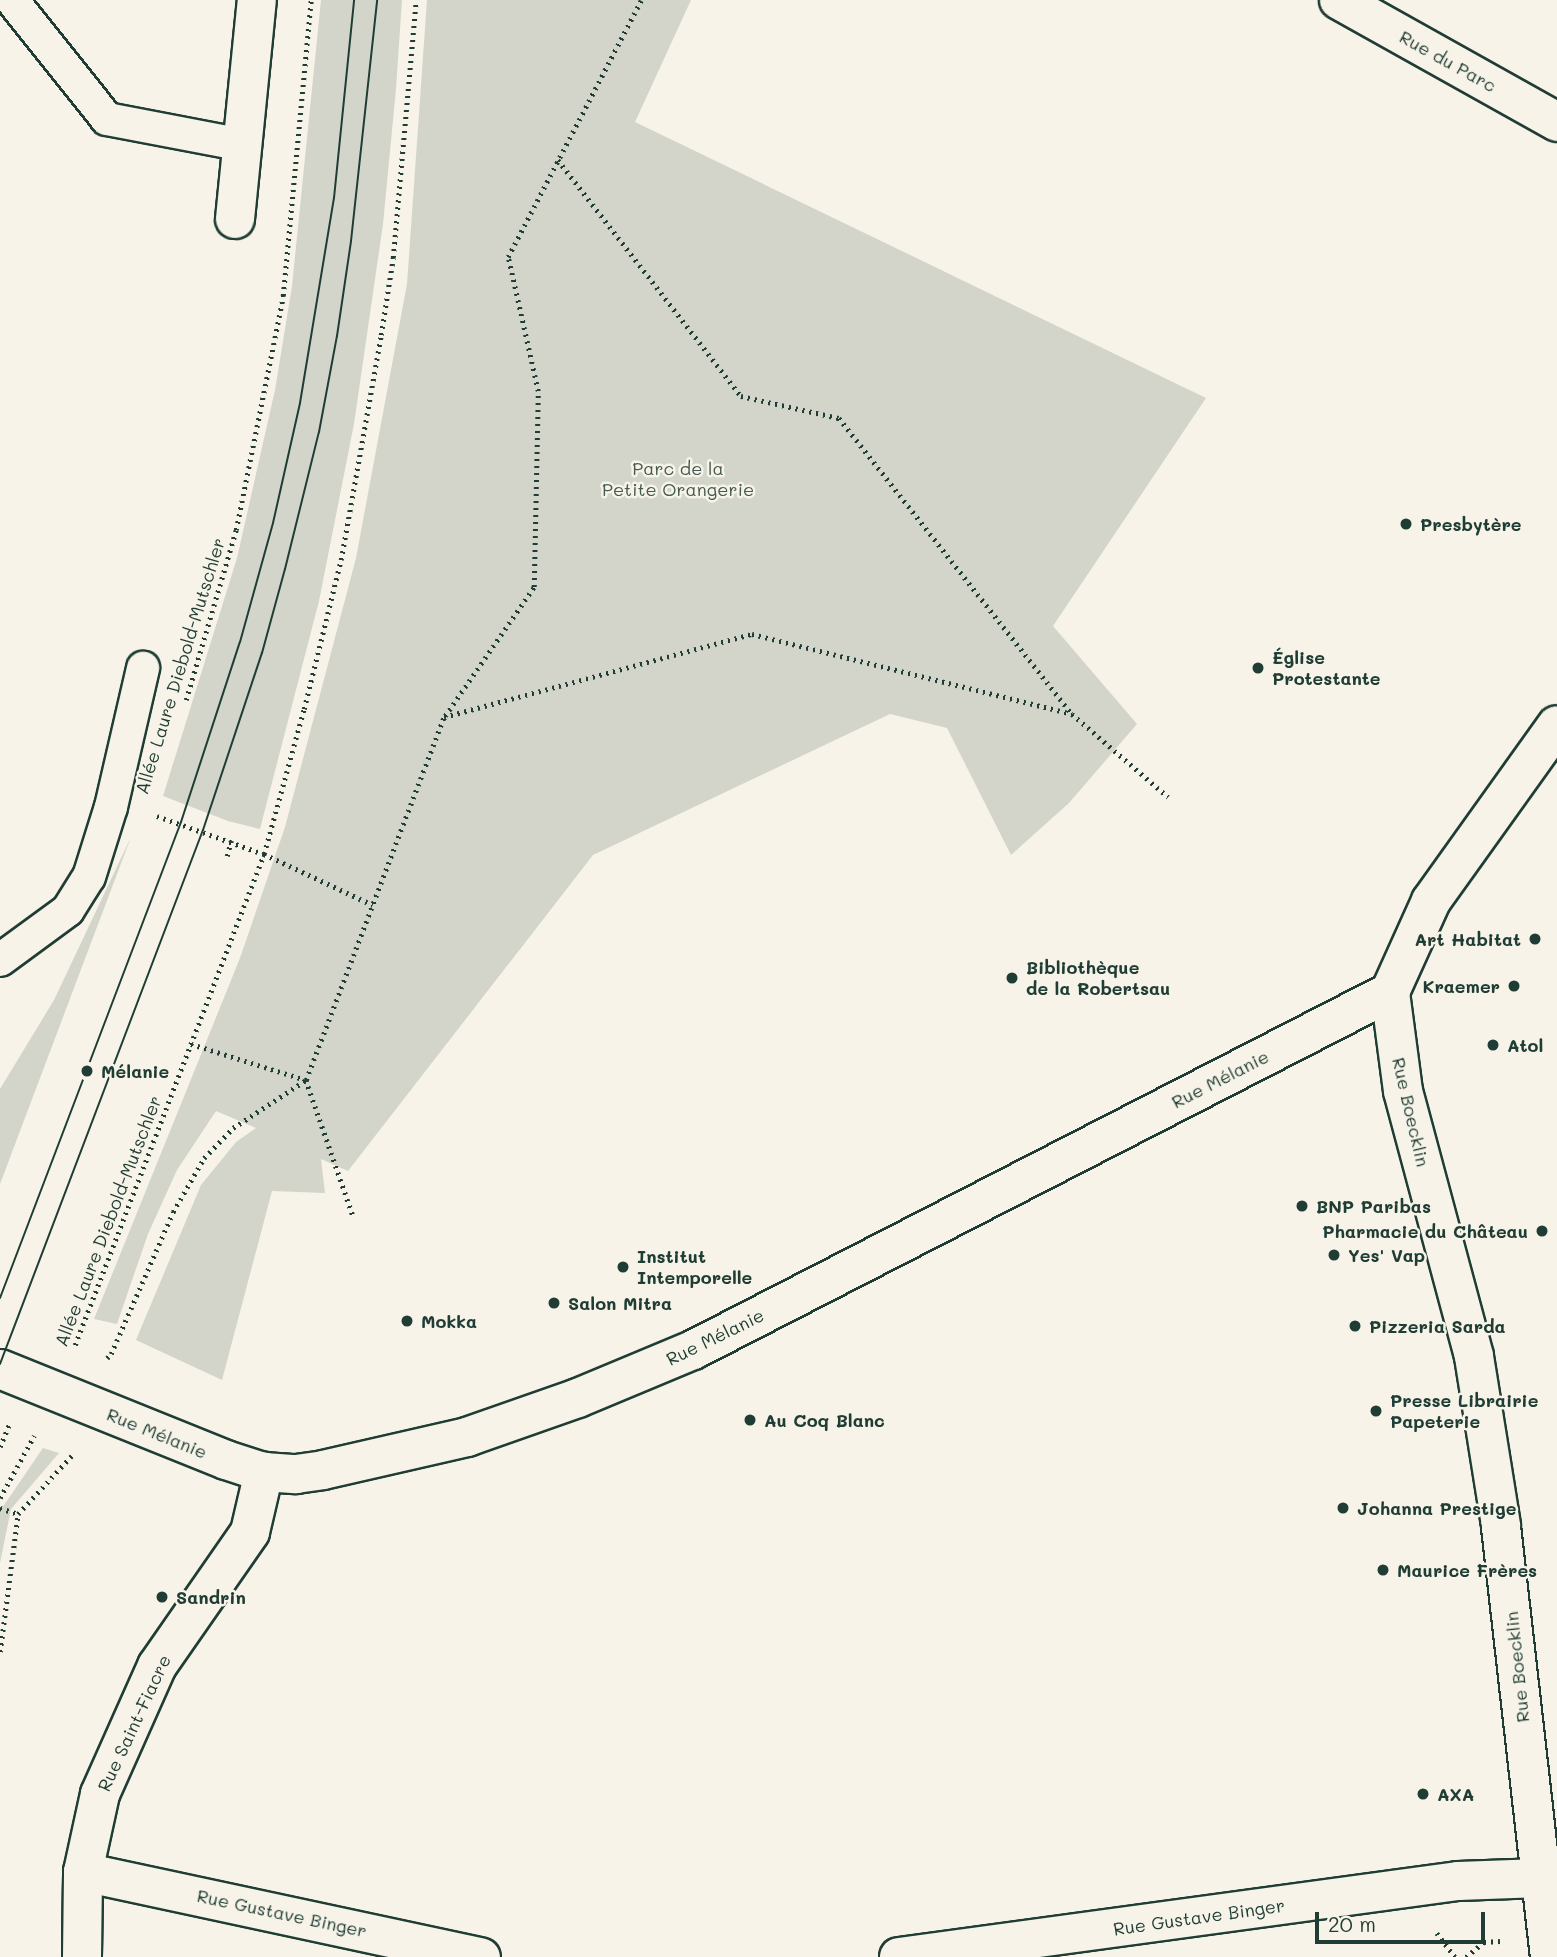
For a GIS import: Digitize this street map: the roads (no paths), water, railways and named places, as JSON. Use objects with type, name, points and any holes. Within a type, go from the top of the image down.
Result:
[{"type":"street","points":[[236,219],[257,0]]},
{"type":"street","name":"Rue du Parc","points":[[1339,0],[1557,122]]},
{"type":"street","points":[[1390,992],[1430,901],[1554,736]]},
{"type":"street","name":"Rue Mélanie","points":[[0,1368],[226,1460],[264,1472],[296,1474],[314,1471],[467,1437],[578,1398],[693,1350],[1390,992]]},
{"type":"street","name":"Rue Boecklin","points":[[1390,992],[1403,1091],[1474,1356],[1501,1525],[1550,1957]]},
{"type":"street","name":"Rue Saint-Fiacre","points":[[82,1957],[83,1872],[100,1794],[158,1665],[250,1532],[264,1472]]},
{"type":"street","name":"Rue Gustave Binger","points":[[83,1872],[481,1957]]},
{"type":"street","name":"Rue Gustave Binger","points":[[899,1957],[961,1953],[1458,1881],[1541,1878]]},
{"type":"lane","points":[[12,0],[107,119],[243,145]]},
{"type":"lane","points":[[0,960],[68,910],[89,877],[111,807],[143,668]]},
{"type":"tram line","points":[[0,1298],[181,822],[240,642],[273,523],[300,403],[334,198],[354,0]]},
{"type":"tram line","points":[[0,1364],[203,830],[262,653],[319,432],[337,336],[351,241],[377,0]]},
{"type":"place","name":"Presbytère","points":[[1406,524]]},
{"type":"place","name":"Église Protestante","points":[[1258,668]]},
{"type":"place","name":"Art Habitat","points":[[1535,939]]},
{"type":"place","name":"Bibliothèque de la Robertsau","points":[[1012,978]]},
{"type":"place","name":"Kraemer","points":[[1514,986]]},
{"type":"place","name":"Atol","points":[[1493,1045]]},
{"type":"place","name":"Mélanie","points":[[87,1071]]},
{"type":"place","name":"BNP Paribas","points":[[1302,1206]]},
{"type":"place","name":"Pharmacie du Château","points":[[1542,1231]]},
{"type":"place","name":"Yes' Vap","points":[[1334,1255]]},
{"type":"place","name":"Institut Intemporelle","points":[[623,1267]]},
{"type":"place","name":"Salon Mitra","points":[[554,1303]]},
{"type":"place","name":"Mokka","points":[[407,1321]]},
{"type":"place","name":"Pizzeria Sarda","points":[[1355,1326]]},
{"type":"place","name":"Presse Librairie Papeterie","points":[[1376,1411]]},
{"type":"place","name":"Au Coq Blanc","points":[[750,1420]]},
{"type":"place","name":"Johanna Prestige","points":[[1343,1508]]},
{"type":"place","name":"Maurice Frères","points":[[1383,1570]]},
{"type":"place","name":"Sandrin","points":[[162,1597]]},
{"type":"place","name":"AXA","points":[[1423,1794]]},
{"type":"park label","name":"Parc de la Petite Orangerie","points":[[678,479]]}]
